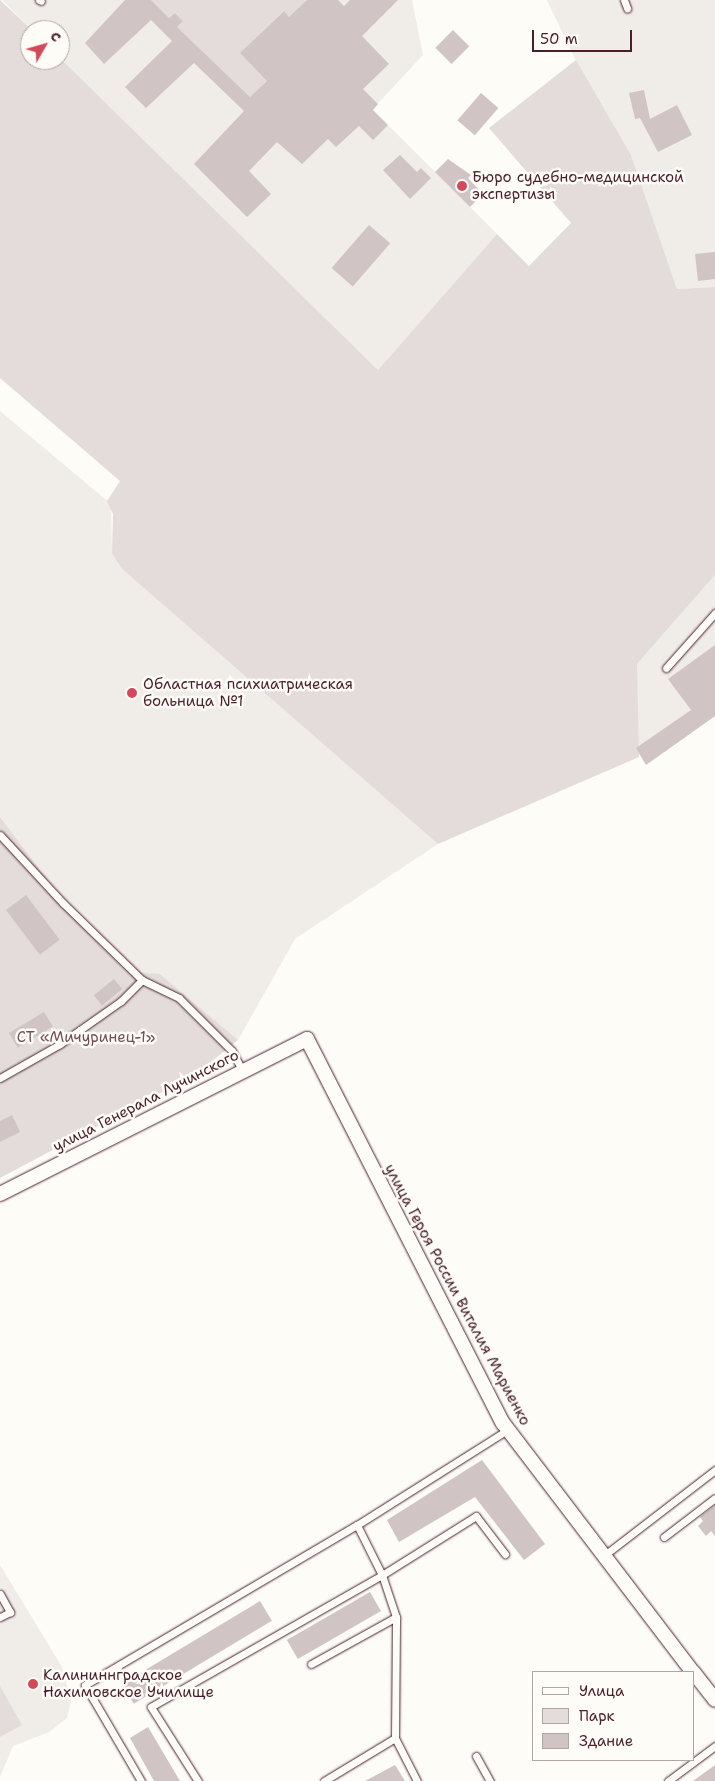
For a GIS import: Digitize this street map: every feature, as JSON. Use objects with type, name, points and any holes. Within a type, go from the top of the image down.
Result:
[{"type":"street","name":"улица Генерала Лучинского","points":[[0,1194],[242,1070],[307,1039]]},
{"type":"street","name":"улица Героя России Виталия Мариенко","points":[[307,1039],[507,1430],[602,1557],[691,1671]]},
{"type":"street","name":"улица Героя России Виталия Мариенко","points":[[695,1675],[715,1700]]},
{"type":"lane","points":[[624,0],[627,8]]},
{"type":"lane","points":[[666,668],[715,613]]},
{"type":"lane","points":[[0,835],[63,903],[142,980],[179,998],[232,1051],[242,1070]]},
{"type":"lane","points":[[0,1078],[68,1038],[121,1001],[142,980]]},
{"type":"lane","points":[[141,1781],[85,1685],[357,1525],[507,1430]]},
{"type":"lane","points":[[602,1557],[715,1470]]},
{"type":"lane","points":[[664,1537],[715,1498]]},
{"type":"lane","points":[[198,1781],[151,1707],[382,1574],[476,1516],[505,1554]]},
{"type":"lane","points":[[357,1525],[382,1574],[396,1618],[395,1738],[417,1781]]},
{"type":"lane","points":[[0,1594],[10,1612],[0,1617]]},
{"type":"lane","points":[[311,1664],[396,1618]]},
{"type":"lane","points":[[324,1781],[395,1738]]},
{"type":"lane","points":[[695,1761],[715,1746]]},
{"type":"lane","points":[[476,1756],[490,1781]]},
{"type":"lane","points":[[668,1781],[695,1761]]},
{"type":"shaded area","points":[[2,0],[412,0],[423,55],[368,114],[380,117],[497,234],[378,370],[70,68],[70,20],[22,20]]},
{"type":"shaded area","points":[[547,0],[715,0],[715,287],[677,289],[631,155],[579,67]]},
{"type":"shaded area","name":"Областная психиатрическая больница №1","points":[[0,411],[111,504],[112,552],[122,569],[438,844],[295,939],[238,1040],[160,974],[141,974],[67,905],[0,817]]},
{"type":"shaded area","points":[[715,575],[715,716],[646,765],[636,748],[637,664]]},
{"type":"shaded area","name":"Калининнградское Нахимовское Училище","points":[[0,1565],[62,1667],[71,1701],[67,1718],[49,1732],[13,1746],[0,1777]]},
{"type":"green space","points":[[0,0],[21,20],[20,70],[70,70],[70,68],[378,370],[497,234],[529,266],[571,223],[489,128],[576,60],[631,155],[677,289],[715,287],[715,575],[637,664],[639,757],[438,844],[122,569],[112,553],[113,514],[107,501],[120,481],[0,378]]},
{"type":"green space","points":[[151,0],[305,0],[326,20],[294,13],[289,17],[283,11],[241,53],[267,81],[250,97],[177,27],[183,21],[175,13],[169,18]]},
{"type":"green space","name":"СТ «Мичуринец-1»","points":[[0,817],[67,905],[141,973],[160,974],[238,1040],[196,1074],[0,1178]]},
{"type":"green space","points":[[0,1686],[22,1725],[0,1737]]},
{"type":"building","points":[[125,0],[151,0],[169,18],[175,13],[183,21],[177,27],[250,97],[267,81],[240,53],[284,11],[289,17],[307,0],[338,0],[344,6],[350,0],[398,0],[362,36],[389,64],[363,89],[378,104],[373,110],[388,125],[373,140],[359,126],[336,147],[328,139],[302,164],[277,142],[249,171],[271,194],[247,217],[194,164],[244,111],[194,63],[146,108],[125,87],[172,41],[151,20],[104,64],[85,43]]},
{"type":"building","points":[[453,30],[469,46],[452,64],[435,48]]},
{"type":"building","points":[[644,90],[650,119],[677,105],[692,135],[658,152],[640,118],[635,119],[629,93]]},
{"type":"building","points":[[481,93],[498,108],[475,135],[457,120]]},
{"type":"building","points":[[400,155],[417,172],[421,168],[431,178],[410,199],[383,170]]},
{"type":"building","name":"Бюро судебно-медицинской экспертизы","points":[[448,159],[471,175],[468,178],[483,194],[470,207],[435,172]]},
{"type":"building","points":[[369,225],[390,243],[353,286],[332,268]]},
{"type":"building","points":[[715,252],[715,279],[698,281],[695,254]]},
{"type":"building","points":[[715,645],[715,716],[646,765],[636,748],[691,710],[668,679]]},
{"type":"building","points":[[26,895],[60,940],[40,955],[6,910]]},
{"type":"building","points":[[114,979],[122,989],[102,1005],[94,995]]},
{"type":"building","points":[[44,1012],[53,1027],[18,1048],[9,1033]]},
{"type":"building","points":[[12,1115],[20,1132],[0,1142],[0,1121]]},
{"type":"building","points":[[482,1460],[545,1544],[524,1560],[475,1497],[399,1542],[387,1520]]},
{"type":"building","points":[[715,1505],[715,1536],[711,1531],[706,1536],[698,1526],[703,1521],[700,1517]]},
{"type":"building","points":[[370,1592],[381,1611],[298,1659],[287,1640]]},
{"type":"building","points":[[260,1601],[272,1621],[134,1704],[122,1684]]},
{"type":"building","points":[[148,1727],[180,1781],[154,1781],[130,1738]]},
{"type":"building","points":[[395,1765],[405,1781],[365,1781]]},
{"type":"building","points":[[715,1765],[715,1781],[693,1781]]},
{"type":"place","name":"Бюро судебно-медицинской экспертизы","points":[[462,186]]},
{"type":"place","name":"Областная психиатрическая больница №1","points":[[132,693]]},
{"type":"place","name":"Калининнградское Нахимовское Училище","points":[[33,1684]]}]
